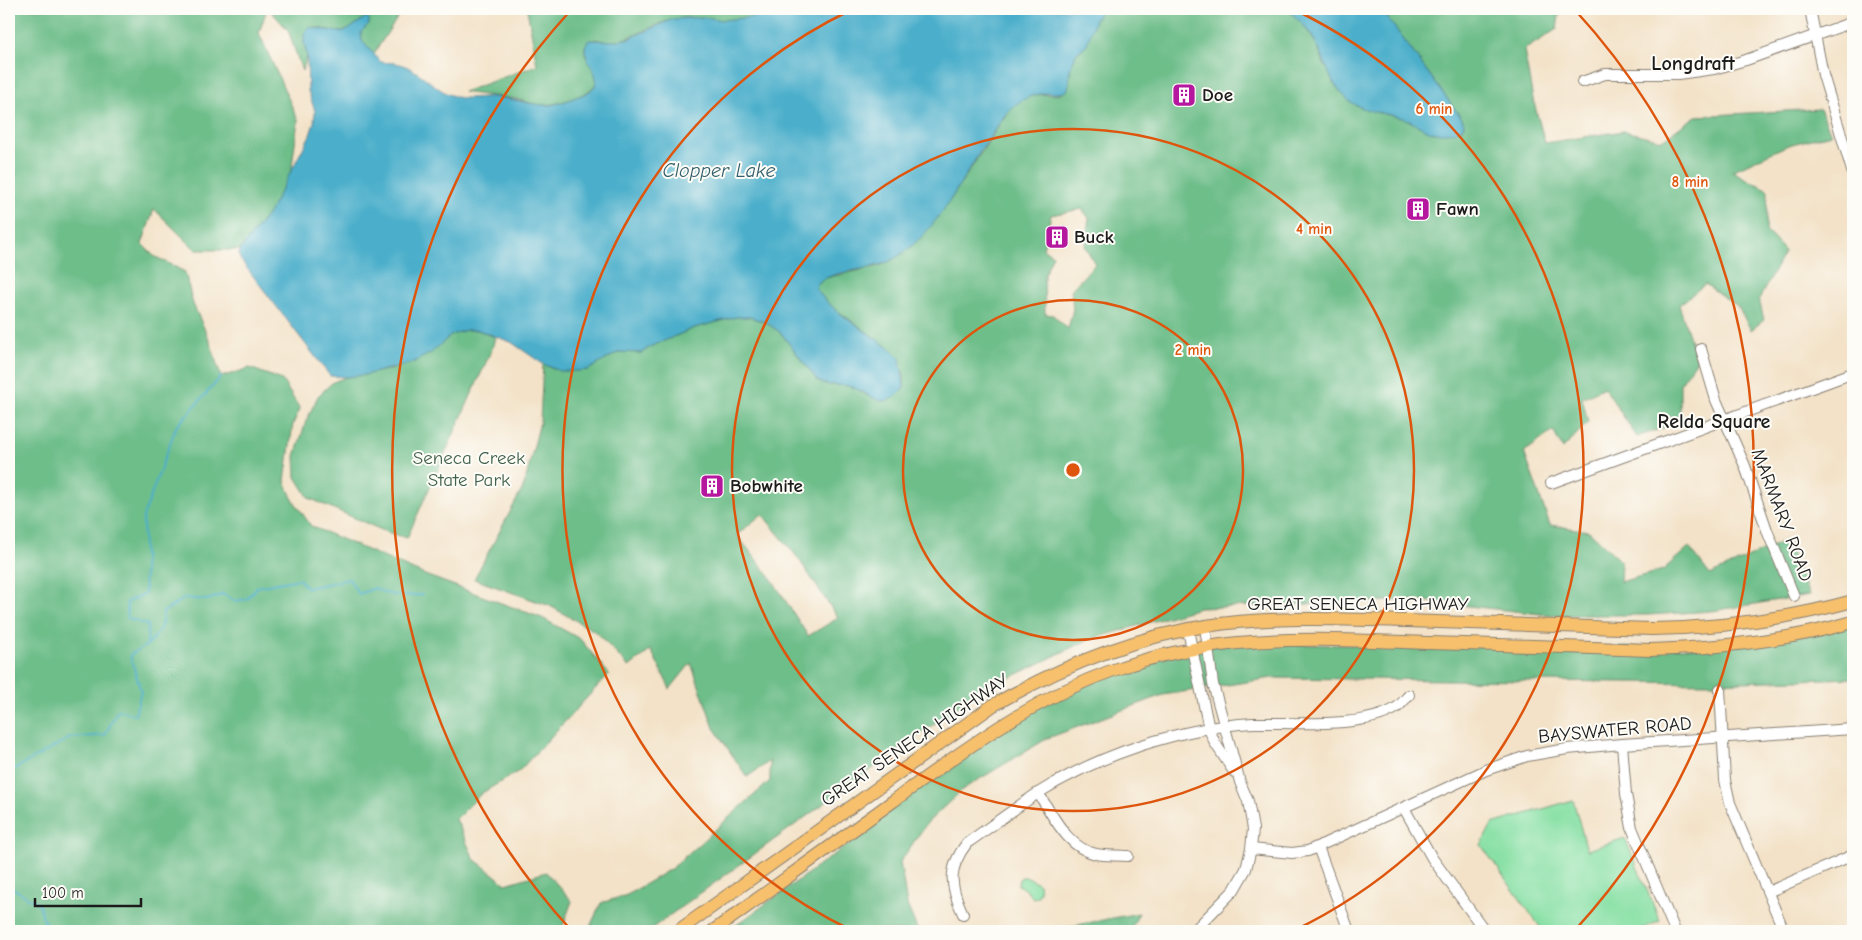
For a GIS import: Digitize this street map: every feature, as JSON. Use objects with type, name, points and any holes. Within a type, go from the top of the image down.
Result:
[{"type":"main road","name":"GREAT SENECA HIGHWAY","points":[[678,931],[992,706],[1043,678],[1115,648],[1205,626],[1269,619],[1340,619],[1652,629],[1693,628],[1757,622],[1853,601]]},
{"type":"main road","name":"GREAT SENECA HIGHWAY","points":[[713,931],[939,767],[1014,716],[1042,701],[1112,670],[1166,655],[1208,646],[1258,640],[1304,639],[1650,650],[1679,649],[1757,642],[1853,622]]},
{"type":"street","points":[[1810,9],[1814,37],[1841,138],[1853,174]]},
{"type":"street","points":[[1582,82],[1605,74],[1678,74],[1714,69],[1746,60],[1853,22]]},
{"type":"street","name":"MARMARY ROAD","points":[[1701,349],[1716,400],[1745,466],[1768,533],[1794,596]]},
{"type":"street","points":[[1551,483],[1853,374]]},
{"type":"street","points":[[1194,931],[1234,890],[1246,869],[1253,829],[1248,801],[1240,782],[1213,684],[1205,626]]},
{"type":"street","points":[[1188,630],[1209,729],[1215,743],[1240,782]]},
{"type":"street","points":[[1720,689],[1725,780],[1730,803],[1784,931]]},
{"type":"street","points":[[963,914],[952,888],[951,875],[958,855],[967,844],[1038,793],[1080,770],[1127,750],[1209,729],[1251,724],[1338,722],[1361,719],[1396,708],[1409,695]]},
{"type":"street","name":"BAYSWATER ROAD","points":[[1251,849],[1292,853],[1308,851],[1486,770],[1527,756],[1567,749],[1622,744],[1853,729]]},
{"type":"street","points":[[1622,744],[1626,794],[1632,828],[1675,931]]},
{"type":"street","points":[[1038,793],[1065,834],[1078,846],[1097,854],[1128,856]]},
{"type":"street","points":[[1404,808],[1432,858],[1485,931]]},
{"type":"street","points":[[1318,847],[1349,931]]},
{"type":"street","points":[[1768,892],[1853,855]]},
{"type":"green space","points":[[9,9],[267,9],[259,33],[298,120],[291,174],[270,211],[240,250],[196,250],[154,209],[142,244],[154,256],[185,272],[193,304],[209,339],[221,377],[250,368],[282,380],[300,409],[293,424],[285,481],[292,498],[311,526],[425,575],[542,618],[580,639],[609,674],[519,771],[482,793],[456,819],[474,859],[506,884],[546,872],[572,901],[561,931],[9,931]]},
{"type":"green space","points":[[269,9],[405,9],[373,55],[362,41],[361,32],[369,19],[366,17],[348,30],[339,32],[313,27],[304,42],[307,57],[302,71],[288,30]]},
{"type":"green space","points":[[527,9],[799,9],[739,20],[678,19],[662,23],[625,39],[606,41],[595,39],[585,46],[586,57],[596,75],[594,86],[582,95],[555,104],[539,105],[516,99],[463,92],[537,65]]},
{"type":"green space","points":[[1101,9],[1287,9],[1302,23],[1316,43],[1325,66],[1375,112],[1403,118],[1435,133],[1461,130],[1464,125],[1463,120],[1381,9],[1560,9],[1557,29],[1524,50],[1533,99],[1545,143],[1624,131],[1662,140],[1696,116],[1820,109],[1831,134],[1788,145],[1732,171],[1768,190],[1766,231],[1785,251],[1759,299],[1764,320],[1751,330],[1738,307],[1705,284],[1679,305],[1697,360],[1680,384],[1680,422],[1637,437],[1604,387],[1582,398],[1588,422],[1563,449],[1553,431],[1524,452],[1550,525],[1589,531],[1621,561],[1620,582],[1663,570],[1689,547],[1710,575],[1786,540],[1809,595],[1712,611],[1648,615],[1549,615],[1415,600],[1199,608],[1085,641],[973,696],[648,931],[588,931],[601,903],[627,895],[672,868],[770,781],[770,761],[747,777],[714,728],[691,663],[670,689],[651,650],[629,667],[596,632],[550,606],[474,579],[524,486],[540,422],[543,364],[560,371],[605,360],[619,352],[641,353],[652,346],[694,328],[736,317],[750,317],[767,323],[781,333],[818,381],[822,383],[853,387],[867,396],[904,388],[904,374],[889,348],[824,301],[816,289],[817,284],[825,278],[879,266],[903,252],[949,202],[1008,111],[1029,95],[1060,94],[1069,85],[1070,70],[1076,54],[1087,44]],"holes":[[[1082,209],[1089,218],[1085,246],[1095,264],[1071,290],[1073,309],[1068,329],[1053,315],[1045,314],[1044,275],[1053,255],[1043,249],[1051,215]],[[762,514],[798,558],[838,618],[808,636],[771,578],[737,535]]]},
{"type":"green space","points":[[1606,9],[1648,9],[1649,12],[1608,13]]},
{"type":"green space","points":[[466,330],[478,330],[495,337],[492,349],[407,538],[386,532],[309,498],[296,477],[295,456],[306,421],[318,396],[333,382],[346,377],[393,369],[412,363],[451,335]]},
{"type":"green space","points":[[1853,622],[1853,678],[1712,683],[1272,678],[1163,695],[1048,738],[963,789],[927,823],[900,862],[907,905],[918,931],[728,931],[875,825],[889,804],[1000,726],[1122,667],[1225,644],[1707,648]]},
{"type":"green space","points":[[1573,800],[1587,850],[1625,838],[1660,921],[1637,931],[1543,931],[1481,845],[1492,824]]},
{"type":"green space","points":[[1028,877],[1039,884],[1040,892],[1037,897],[1033,898],[1018,885],[1019,879]]},
{"type":"green space","points":[[1139,913],[1130,931],[1067,931],[1067,927]]},
{"type":"water","name":"Clopper Lake","points":[[799,9],[1101,9],[1087,44],[1076,54],[1070,70],[1067,91],[1030,97],[1008,111],[938,218],[917,241],[884,264],[841,273],[823,279],[817,284],[816,289],[834,308],[900,358],[904,388],[889,400],[876,399],[848,386],[821,383],[781,333],[767,323],[750,317],[736,317],[694,328],[652,346],[641,353],[619,352],[588,370],[560,371],[543,364],[511,342],[478,330],[466,330],[451,335],[431,353],[412,363],[365,375],[330,376],[240,259],[240,250],[270,211],[310,135],[314,123],[315,111],[308,91],[307,57],[304,42],[304,34],[309,27],[339,32],[348,30],[366,17],[369,19],[369,24],[361,32],[362,41],[381,62],[398,63],[408,67],[441,90],[456,97],[494,97],[547,105],[585,94],[593,88],[596,83],[596,77],[585,52],[585,46],[589,40],[617,41],[630,38],[673,19],[704,17],[723,20],[780,14]]},
{"type":"water","points":[[1287,9],[1381,9],[1463,120],[1464,125],[1462,128],[1452,132],[1433,132],[1405,119],[1366,109],[1351,102],[1335,85],[1310,34]]},
{"type":"waterway","points":[[9,772],[70,738],[105,735],[118,710],[135,715],[141,691],[130,655],[147,645],[148,625],[127,618],[127,602],[145,594],[143,517],[176,427],[221,377]]},
{"type":"waterway","points":[[147,645],[159,630],[163,612],[185,598],[208,600],[223,594],[235,601],[247,599],[257,587],[299,579],[307,588],[349,579],[359,594],[375,588],[404,596],[422,595]]},
{"type":"waterway","points":[[9,886],[39,904],[45,924],[64,931]]},
{"type":"place","name":"Doe","points":[[1184,95]]},
{"type":"place","name":"Fawn","points":[[1418,209]]},
{"type":"place","name":"Buck","points":[[1057,237]]},
{"type":"place","name":"Bobwhite","points":[[712,486]]},
{"type":"district","name":"Longdraft","points":[[1693,63]]},
{"type":"district","name":"Relda Square","points":[[1714,421]]},
{"type":"park label","name":"Seneca Creek State Park","points":[[469,469]]}]
